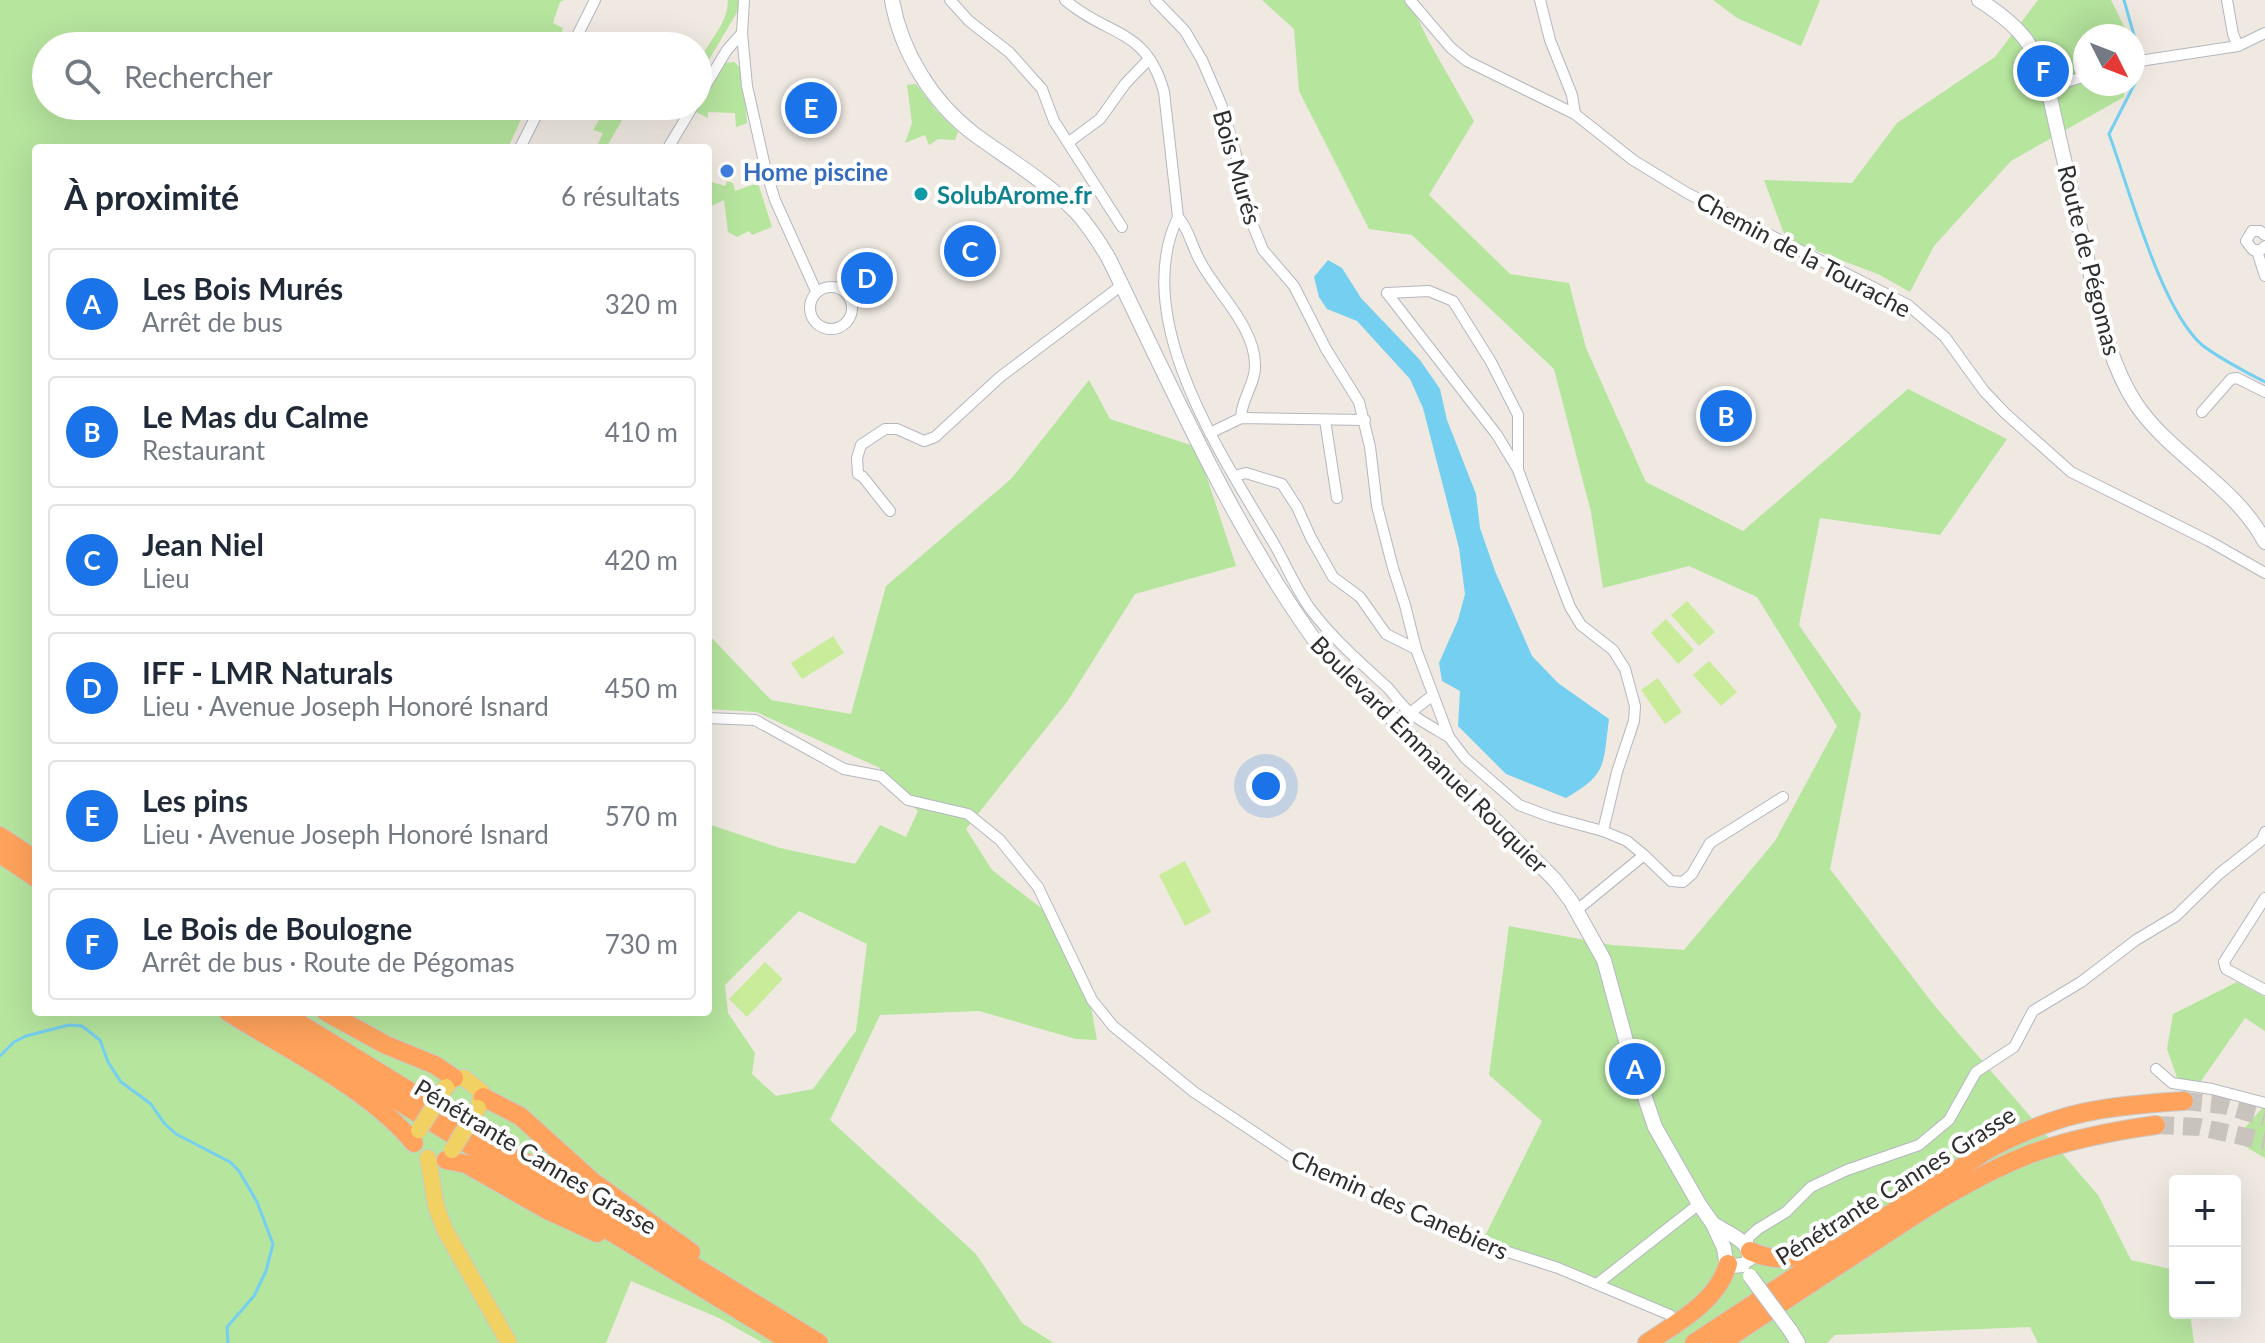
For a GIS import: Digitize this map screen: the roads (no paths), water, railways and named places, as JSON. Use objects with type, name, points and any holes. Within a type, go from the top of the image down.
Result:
[{"type":"highway","points":[[0,836],[31,856]]},
{"type":"highway","points":[[0,854],[32,875]]},
{"type":"highway","points":[[234,1016],[360,1095],[417,1137]]},
{"type":"highway","name":"Pénétrante Cannes Grasse","points":[[260,1016],[792,1343]]},
{"type":"highway","name":"Pénétrante Cannes Grasse","points":[[287,1016],[819,1343]]},
{"type":"highway","points":[[333,1016],[386,1045],[435,1065],[450,1082]]},
{"type":"highway","name":"Pénétrante Cannes Grasse","points":[[1694,1343],[1989,1149],[2026,1130],[2068,1114],[2112,1105],[2184,1101]]},
{"type":"highway","points":[[481,1102],[520,1116],[576,1168],[705,1262],[731,1289]]},
{"type":"highway","name":"Pénétrante Cannes Grasse","points":[[1721,1343],[1921,1211],[1995,1169],[2073,1141],[2106,1132],[2156,1125]]},
{"type":"highway","points":[[1647,1343],[1714,1292],[1740,1256],[1776,1260],[1800,1256],[1962,1156],[1989,1149]]},
{"type":"highway","points":[[442,1156],[466,1164],[547,1210],[655,1257]]},
{"type":"main road","points":[[442,1156],[421,1154],[417,1137],[450,1082],[464,1078],[480,1089],[481,1102],[442,1156],[436,1206],[445,1230],[509,1343]]},
{"type":"street","points":[[579,32],[595,0]]},
{"type":"street","points":[[744,0],[742,33],[747,86],[770,188],[816,291]]},
{"type":"street","name":"Boulevard Emmanuel Rouquier","points":[[892,0],[905,44],[921,75],[941,103],[971,132],[1078,214],[1108,257],[1222,490],[1305,626],[1339,666],[1555,880],[1577,910],[1604,960],[1626,1041],[1655,1127],[1699,1204],[1740,1256],[1794,1336]]},
{"type":"street","points":[[950,0],[969,21],[1009,52],[1042,89],[1054,121],[1122,227]]},
{"type":"street","name":"Bois Murés","points":[[1065,0],[1084,16],[1133,39],[1159,76],[1164,92],[1178,217],[1171,230],[1164,284],[1173,341],[1188,387],[1210,433],[1310,608],[1347,652],[1410,713],[1449,737]]},
{"type":"street","name":"Bois Murés","points":[[1155,0],[1185,31],[1202,60],[1221,104],[1236,155],[1243,201],[1263,250],[1294,286],[1326,349],[1359,402],[1365,420],[1377,506],[1416,649],[1449,737],[1465,758],[1519,805],[1627,841],[1671,881],[1683,882],[1692,874],[1710,843],[1783,797]]},
{"type":"street","name":"Chemin de la Tourache","points":[[1410,0],[1451,48],[1467,61],[1575,114],[1602,138],[1658,177],[1721,212],[1908,305],[1945,337],[1984,391],[2005,413],[2071,472],[2209,541],[2265,573]]},
{"type":"street","points":[[1540,0],[1550,40],[1572,95],[1575,114]]},
{"type":"street","name":"Route de Pégomas","points":[[1979,0],[2026,37],[2036,53],[2048,88],[2105,333],[2124,382],[2151,422],[2233,499],[2265,540]]},
{"type":"street","points":[[2227,0],[2238,46]]},
{"type":"street","points":[[712,75],[742,33]]},
{"type":"street","points":[[2145,60],[2238,46],[2265,33]]},
{"type":"street","points":[[1069,142],[1100,119],[1125,84],[1149,59]]},
{"type":"street","points":[[2048,88],[2073,80]]},
{"type":"street","points":[[522,144],[534,120]]},
{"type":"street","points":[[670,144],[685,120]]},
{"type":"street","name":"Bois Murés","points":[[1178,217],[1184,223],[1200,262],[1244,329],[1254,350],[1256,369],[1241,406],[1241,418]]},
{"type":"street","points":[[2265,235],[2256,230],[2246,237],[2247,245],[2261,248],[2265,276]]},
{"type":"street","points":[[890,511],[858,474],[857,458],[861,445],[885,429],[897,429],[924,441],[935,437],[1000,377],[1122,285]]},
{"type":"street","points":[[835,286],[844,290],[850,297],[852,307],[851,316],[845,324],[836,329],[827,329],[811,318],[809,308],[816,291],[835,286]]},
{"type":"street","points":[[1518,470],[1518,415],[1491,362],[1453,301],[1429,291],[1387,293],[1497,435],[1518,470],[1570,607],[1581,625],[1613,650],[1625,669],[1632,692],[1634,721],[1617,772],[1603,831]]},
{"type":"street","points":[[2202,412],[2231,379],[2237,378],[2265,392]]},
{"type":"street","points":[[1210,433],[1241,418],[1365,420]]},
{"type":"street","points":[[1325,420],[1337,498]]},
{"type":"street","points":[[1234,476],[1246,473],[1282,484],[1333,577],[1350,586],[1386,634],[1416,649]]},
{"type":"street","points":[[1410,713],[1433,695]]},
{"type":"street","name":"Chemin des Canebiers","points":[[712,718],[755,720],[844,769],[881,776],[908,800],[968,814],[1000,840],[1038,887],[1092,1000],[1113,1026],[1248,1131],[1328,1177],[1670,1315]]},
{"type":"street","points":[[1740,1256],[1749,1237],[1786,1212],[1811,1187],[1847,1170],[1919,1145],[1949,1120],[1976,1072],[2014,1047],[2033,1011],[2081,982],[2136,940],[2176,916],[2219,874],[2262,840],[2265,832]]},
{"type":"street","points":[[1577,910],[1644,855]]},
{"type":"street","points":[[2265,898],[2224,962],[2226,969],[2265,990]]},
{"type":"street","points":[[2156,1069],[2172,1083],[2212,1089],[2265,1103]]},
{"type":"street","points":[[1597,1284],[1699,1204]]},
{"type":"water","points":[[1328,260],[1342,268],[1361,298],[1420,360],[1440,389],[1447,420],[1476,494],[1480,528],[1532,656],[1558,683],[1609,719],[1601,766],[1590,782],[1566,798],[1506,774],[1458,726],[1460,691],[1442,681],[1439,663],[1458,620],[1465,594],[1459,548],[1423,408],[1410,379],[1357,321],[1327,309],[1319,297],[1314,277]]},
{"type":"waterway","points":[[2124,0],[2131,24]]},
{"type":"waterway","points":[[2128,96],[2109,134],[2159,276],[2186,327],[2201,344],[2265,382]]},
{"type":"waterway","points":[[0,1056],[14,1042],[26,1036],[69,1025],[82,1026],[100,1040],[108,1062],[121,1082],[151,1104],[164,1123],[176,1134],[230,1162],[239,1171],[257,1202],[273,1244],[266,1271],[254,1296],[227,1327],[228,1343]]},
{"type":"tunnel","points":[[2184,1101],[2223,1105],[2265,1117]]},
{"type":"tunnel","points":[[2156,1125],[2199,1127],[2265,1141]]},
{"type":"place","name":"Le Bois de Boulogne","points":[[2043,71]]},
{"type":"place","name":"Les pins","points":[[811,108]]},
{"type":"place","name":"Home piscine","points":[[727,171]]},
{"type":"place","name":"SolubArome.fr","points":[[921,194]]},
{"type":"place","name":"Jean Niel","points":[[970,251]]},
{"type":"place","name":"IFF - LMR Naturals","points":[[867,278]]},
{"type":"place","name":"Le Mas du Calme","points":[[1726,416]]},
{"type":"place","name":"Les Bois Murés","points":[[1635,1069]]}]
